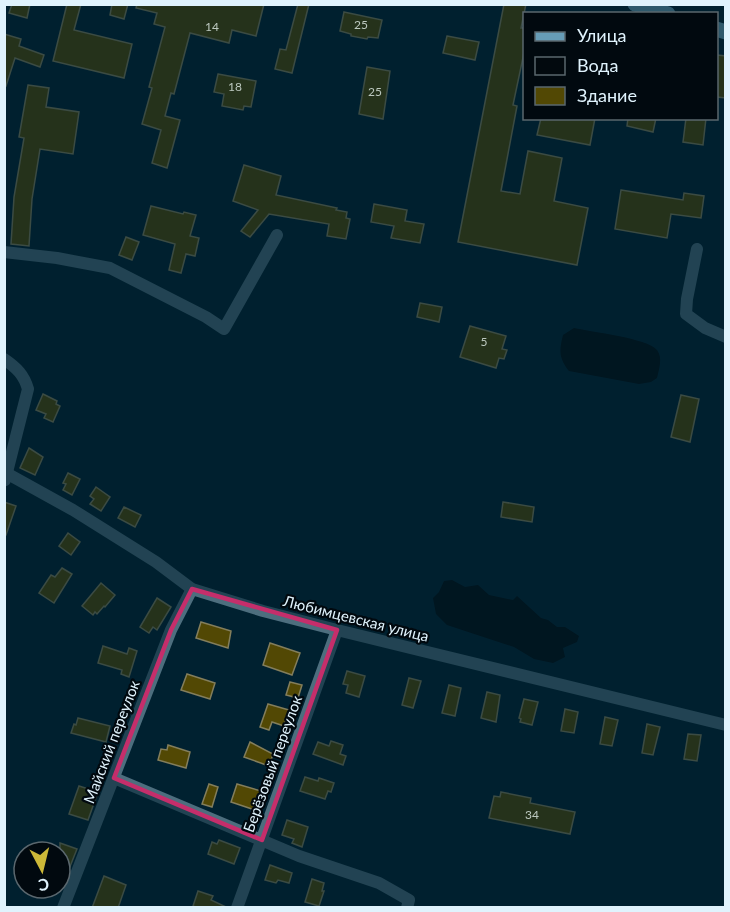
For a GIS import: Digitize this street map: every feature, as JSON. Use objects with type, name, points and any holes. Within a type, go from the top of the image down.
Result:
[{"type":"main road","points":[[635,4],[661,12]]},
{"type":"street","points":[[4,252],[57,258],[110,268],[206,317],[224,329],[277,235]]},
{"type":"street","points":[[697,249],[686,314],[705,328],[726,336]]},
{"type":"street","points":[[4,359],[18,368],[28,389],[6,478]]},
{"type":"street","name":"Любимцевская улица","points":[[6,478],[83,516],[156,562],[192,589],[263,611],[337,630],[726,725]]},
{"type":"street","name":"Майский переулок","points":[[63,908],[171,630],[192,589]]},
{"type":"street","name":"Берёзовый переулок","points":[[237,908],[337,630]]},
{"type":"street","points":[[114,778],[299,856],[379,883],[408,904]]},
{"type":"highlighted area","points":[[192,589],[337,630],[262,840],[114,778],[171,630]]},
{"type":"water","points":[[574,328],[631,339],[651,346],[660,356],[657,378],[651,382],[639,384],[569,371],[563,362],[561,346],[563,335]]},
{"type":"water","points":[[452,580],[465,587],[478,585],[489,595],[513,600],[517,596],[541,618],[557,627],[565,627],[579,636],[577,642],[563,648],[565,657],[553,663],[534,659],[514,647],[447,625],[436,614],[433,598],[444,581]]},
{"type":"building","points":[[12,4],[30,4],[27,18],[9,13]]},
{"type":"building","points":[[67,4],[81,4],[74,30],[132,44],[124,78],[53,61]]},
{"type":"building","points":[[112,4],[128,4],[124,19],[110,15]]},
{"type":"building","points":[[137,4],[264,4],[256,36],[232,30],[229,43],[190,33],[174,94],[171,93],[165,116],[180,120],[167,168],[152,163],[161,130],[142,124],[165,27],[154,24],[157,13],[136,8]]},
{"type":"building","points":[[298,4],[309,4],[292,73],[275,69],[280,49],[286,50]]},
{"type":"building","points":[[504,4],[526,4],[521,28],[523,28],[523,58],[513,105],[517,106],[501,191],[520,194],[528,151],[562,158],[554,201],[588,208],[577,265],[458,242]]},
{"type":"building","points":[[344,12],[382,20],[378,38],[368,37],[367,39],[340,31]]},
{"type":"building","points":[[4,34],[21,39],[19,46],[44,55],[40,67],[15,58],[6,86],[4,85]]},
{"type":"building","points":[[447,36],[479,42],[475,60],[443,53]]},
{"type":"building","points":[[718,55],[726,56],[726,98],[718,97]]},
{"type":"building","points":[[367,67],[390,71],[383,119],[359,114]]},
{"type":"building","points":[[218,74],[256,81],[251,107],[244,106],[243,110],[222,106],[224,94],[214,92]]},
{"type":"building","points":[[28,85],[49,88],[46,107],[79,112],[73,154],[40,149],[32,199],[29,246],[11,244],[14,197],[24,138],[19,137]]},
{"type":"building","points":[[541,120],[595,120],[590,145],[537,135]]},
{"type":"building","points":[[628,120],[656,120],[653,132],[627,126]]},
{"type":"building","points":[[686,120],[706,120],[703,145],[683,142]]},
{"type":"building","points":[[244,165],[281,176],[276,195],[347,212],[346,218],[350,219],[346,239],[327,236],[329,224],[269,214],[250,237],[241,231],[258,210],[233,201]]},
{"type":"building","points":[[621,190],[683,200],[684,193],[704,196],[701,218],[671,214],[667,238],[615,229]]},
{"type":"building","points":[[374,204],[407,210],[405,221],[424,224],[420,243],[391,238],[394,226],[371,222]]},
{"type":"building","points":[[151,206],[196,215],[190,236],[199,238],[195,256],[186,254],[181,273],[169,270],[175,244],[143,235]]},
{"type":"building","points":[[126,237],[139,242],[132,260],[119,255]]},
{"type":"building","points":[[420,303],[442,307],[439,322],[417,317]]},
{"type":"building","points":[[470,326],[506,336],[502,349],[507,350],[504,359],[499,358],[496,368],[460,357]]},
{"type":"building","points":[[43,394],[57,401],[56,404],[60,406],[53,422],[44,418],[46,414],[36,410]]},
{"type":"building","points":[[681,395],[699,399],[690,442],[671,437]]},
{"type":"building","points":[[29,448],[43,457],[35,475],[20,468]]},
{"type":"building","points":[[68,473],[80,479],[72,495],[63,490],[66,484],[63,483]]},
{"type":"building","points":[[96,487],[110,497],[101,511],[90,504],[94,499],[90,496]]},
{"type":"building","points":[[4,502],[16,506],[6,535],[4,535]]},
{"type":"building","points":[[503,502],[534,507],[532,522],[501,517]]},
{"type":"building","points":[[124,507],[141,515],[135,527],[118,518]]},
{"type":"building","points":[[68,533],[80,542],[71,555],[59,546]]},
{"type":"building","points":[[62,568],[72,574],[54,603],[39,593],[51,575],[55,577]]},
{"type":"building","points":[[101,583],[115,595],[105,607],[93,615],[82,606]]},
{"type":"building","points":[[157,598],[171,607],[157,630],[153,627],[149,633],[140,627]]},
{"type":"building","points":[[201,622],[231,631],[228,648],[196,638]]},
{"type":"building","points":[[270,643],[300,653],[292,675],[263,665]]},
{"type":"building","points":[[103,646],[127,654],[129,648],[137,651],[129,677],[121,674],[122,670],[98,663]]},
{"type":"building","points":[[347,671],[365,676],[359,697],[346,693],[348,685],[343,684]]},
{"type":"building","points":[[187,674],[215,683],[210,699],[181,690]]},
{"type":"building","points":[[409,678],[421,681],[413,708],[402,705]]},
{"type":"building","points":[[290,682],[302,685],[298,698],[286,695]]},
{"type":"building","points":[[449,685],[461,688],[455,716],[442,713]]},
{"type":"building","points":[[487,692],[500,695],[496,722],[481,718]]},
{"type":"building","points":[[524,699],[538,702],[532,725],[520,722]]},
{"type":"building","points":[[268,704],[289,710],[284,726],[272,722],[269,730],[260,727]]},
{"type":"building","points":[[565,709],[578,712],[574,733],[561,731]]},
{"type":"building","points":[[605,717],[618,720],[612,746],[600,744]]},
{"type":"building","points":[[78,718],[110,726],[106,742],[71,733]]},
{"type":"building","points":[[647,724],[660,727],[653,755],[642,753]]},
{"type":"building","points":[[688,734],[701,735],[697,761],[684,759]]},
{"type":"building","points":[[331,741],[343,745],[340,754],[346,756],[343,765],[313,754],[318,742],[329,746]]},
{"type":"building","points":[[250,742],[273,754],[269,766],[244,757]]},
{"type":"building","points":[[168,745],[190,752],[186,768],[158,760],[161,749],[167,750]]},
{"type":"building","points":[[305,777],[318,781],[319,778],[334,783],[331,792],[328,791],[325,799],[300,791]]},
{"type":"building","points":[[209,784],[218,787],[212,807],[202,804]]},
{"type":"building","points":[[237,784],[261,791],[255,810],[231,802]]},
{"type":"building","points":[[79,786],[98,792],[88,820],[69,814]]},
{"type":"building","points":[[501,792],[531,798],[530,803],[575,812],[570,834],[489,818],[494,796],[500,797]]},
{"type":"building","points":[[287,820],[308,827],[302,847],[292,843],[294,839],[282,835]]},
{"type":"building","points":[[219,840],[240,848],[234,864],[208,854],[212,842],[217,844]]},
{"type":"building","points":[[72,847],[77,849],[72,862]]},
{"type":"building","points":[[270,865],[292,873],[289,883],[265,880]]},
{"type":"building","points":[[104,876],[126,885],[118,908],[92,908]]},
{"type":"building","points":[[312,879],[324,883],[319,906],[305,902]]},
{"type":"building","points":[[198,891],[213,896],[211,900],[228,908],[193,906]]}]
